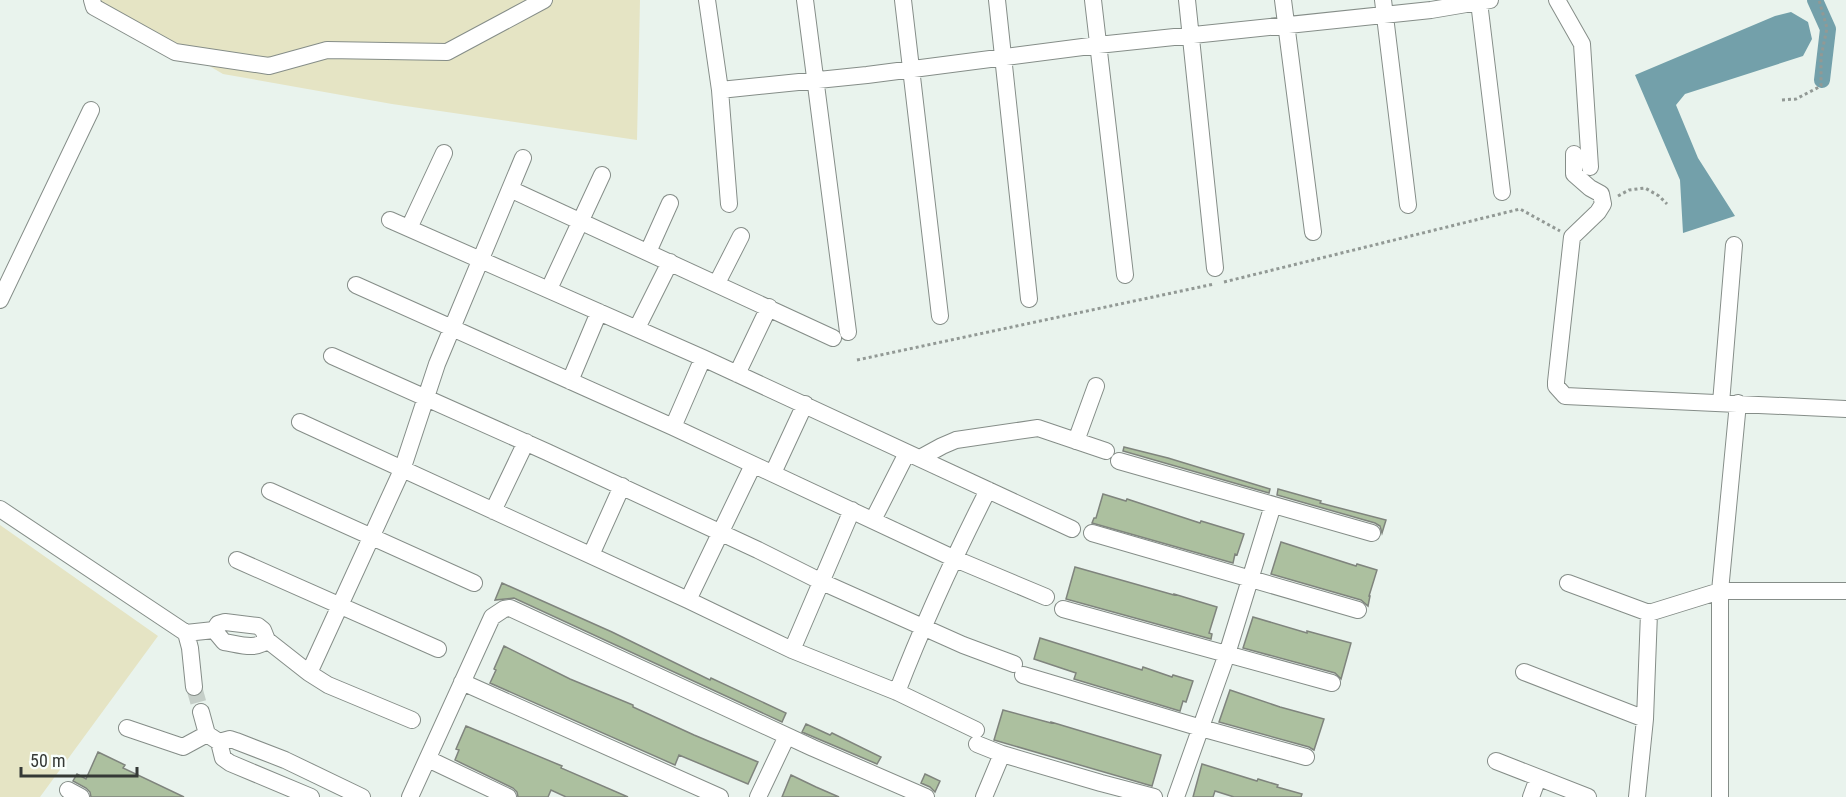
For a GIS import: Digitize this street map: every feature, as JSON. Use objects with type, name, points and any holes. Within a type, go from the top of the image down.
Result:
[{"type":"street","points":[[92,0],[94,7],[175,52],[269,66],[327,50],[447,52],[544,0]]},
{"type":"street","points":[[707,0],[720,90],[729,204]]},
{"type":"street","points":[[510,189],[769,307],[840,335],[816,80],[805,0]]},
{"type":"street","points":[[903,0],[940,316]]},
{"type":"street","points":[[997,0],[1029,299]]},
{"type":"street","points":[[1093,0],[1125,275]]},
{"type":"street","points":[[1187,0],[1215,268]]},
{"type":"street","points":[[1283,0],[1312,232]]},
{"type":"street","points":[[1557,0],[1582,44],[1590,167]]},
{"type":"street","points":[[720,90],[911,70],[1098,45],[1286,25],[1384,7],[1431,10],[1484,1],[1502,192]]},
{"type":"street","points":[[1384,7],[1408,205]]},
{"type":"street","points":[[0,300],[91,110]]},
{"type":"street","points":[[409,228],[444,153]]},
{"type":"street","points":[[1574,154],[1574,174],[1601,194],[1603,204],[1598,212],[1572,237],[1556,386],[1565,396],[1846,409]]},
{"type":"street","points":[[309,673],[402,470],[427,398],[436,364],[523,158]]},
{"type":"street","points":[[549,289],[602,175]]},
{"type":"street","points":[[648,252],[670,203]]},
{"type":"street","points":[[390,220],[805,404],[1072,529]]},
{"type":"street","points":[[717,283],[741,236]]},
{"type":"street","points":[[1721,403],[1734,245]]},
{"type":"street","points":[[637,328],[670,262]]},
{"type":"street","points":[[356,285],[673,427],[953,558],[1046,597]]},
{"type":"street","points":[[737,374],[769,307]]},
{"type":"street","points":[[570,381],[599,312]]},
{"type":"street","points":[[332,356],[526,442],[822,582],[1018,670],[1201,728],[1306,757]]},
{"type":"street","points":[[673,427],[703,358]]},
{"type":"street","points":[[1076,441],[1096,386]]},
{"type":"street","points":[[1720,797],[1720,591],[1738,403]]},
{"type":"street","points":[[772,473],[805,404]]},
{"type":"street","points":[[300,422],[792,650],[897,692],[1002,754],[1098,790],[1154,797]]},
{"type":"street","points":[[873,520],[914,456],[956,440],[1038,428],[1113,456],[1273,506],[1372,533]]},
{"type":"street","points":[[492,511],[526,442]]},
{"type":"street","points":[[688,600],[753,465]]},
{"type":"street","points":[[591,555],[622,486]]},
{"type":"street","points":[[897,692],[922,626],[988,490]]},
{"type":"street","points":[[270,491],[474,583]]},
{"type":"street","points":[[1176,797],[1227,654],[1273,506]]},
{"type":"street","points":[[0,509],[186,633],[214,630],[218,624],[225,622],[258,626],[263,630],[267,640],[328,685],[412,720]]},
{"type":"street","points":[[792,650],[852,510]]},
{"type":"street","points":[[1092,534],[1359,610]]},
{"type":"street","points":[[237,560],[438,649]]},
{"type":"street","points":[[1568,583],[1649,613],[1720,591],[1846,591]]},
{"type":"street","points":[[410,797],[492,617],[510,608],[787,736],[926,797]]},
{"type":"street","points":[[1063,609],[1332,683]]},
{"type":"street","points":[[1637,797],[1645,719],[1649,613]]},
{"type":"street","points":[[186,633],[194,687]]},
{"type":"street","points":[[1524,672],[1645,719]]},
{"type":"street","points":[[462,682],[720,797]]},
{"type":"street","points":[[201,712],[224,758],[230,763],[311,797]]},
{"type":"street","points":[[128,728],[183,747],[213,738],[230,740],[285,760],[362,797]]},
{"type":"street","points":[[758,797],[787,736]]},
{"type":"street","points":[[984,797],[1002,754]]},
{"type":"street","points":[[428,759],[508,797]]},
{"type":"street","points":[[1496,762],[1588,797]]},
{"type":"street","points":[[1531,797],[1538,778]]},
{"type":"path","points":[[1782,100],[1796,99],[1821,86],[1821,57],[1827,28],[1819,0]]},
{"type":"path","points":[[1603,204],[1629,190],[1646,188],[1667,204]]},
{"type":"green space","points":[[97,0],[640,0],[637,140],[392,104],[223,74]]},
{"type":"green space","points":[[0,525],[158,636],[40,797],[0,797]]},
{"type":"water","points":[[1791,12],[1808,22],[1812,39],[1803,56],[1685,94],[1676,105],[1698,158],[1735,216],[1683,233],[1680,180],[1635,75],[1775,16]]},
{"type":"building","points":[[1124,447],[1270,489],[1269,493],[1123,451]]},
{"type":"building","points":[[1278,489],[1321,501],[1320,503],[1386,520],[1382,533],[1380,526],[1375,523],[1277,495]]},
{"type":"building","points":[[1103,494],[1244,534],[1237,555],[1235,554],[1233,563],[1092,523],[1096,518]]},
{"type":"building","points":[[1281,542],[1356,566],[1357,564],[1377,570],[1368,606],[1361,600],[1271,574]]},
{"type":"building","points":[[1075,567],[1217,607],[1209,633],[1212,634],[1211,639],[1066,599]]},
{"type":"building","points":[[502,583],[786,713],[782,722],[514,598],[495,600]]},
{"type":"building","points":[[1253,617],[1351,643],[1341,679],[1335,673],[1243,648]]},
{"type":"building","points":[[1040,638],[1142,670],[1143,667],[1172,677],[1173,675],[1193,681],[1186,702],[1183,701],[1180,711],[1074,679],[1076,673],[1034,659]]},
{"type":"building","points":[[504,646],[570,679],[758,762],[748,784],[679,755],[675,765],[490,683]]},
{"type":"building","points":[[1230,690],[1324,719],[1314,750],[1219,722]]},
{"type":"building","points":[[1003,710],[1161,755],[1152,786],[994,740]]},
{"type":"building","points":[[806,724],[830,735],[832,733],[881,757],[877,764],[802,732]]},
{"type":"building","points":[[466,726],[562,766],[561,768],[628,797],[566,797],[551,790],[548,797],[518,797],[513,788],[455,760],[459,750],[456,749]]},
{"type":"building","points":[[98,752],[125,765],[123,768],[184,797],[91,797],[86,788],[73,781],[77,774],[86,779]]},
{"type":"building","points":[[1202,764],[1302,794],[1301,797],[1234,797],[1215,791],[1213,797],[1193,797]]},
{"type":"building","points":[[925,774],[940,781],[935,792],[921,783]]},
{"type":"building","points":[[791,775],[816,787],[839,797],[782,797]]},
{"type":"waterway","points":[[1815,0],[1828,29],[1822,80]]},
{"type":"tunnel","points":[[194,687],[201,712]]}]
